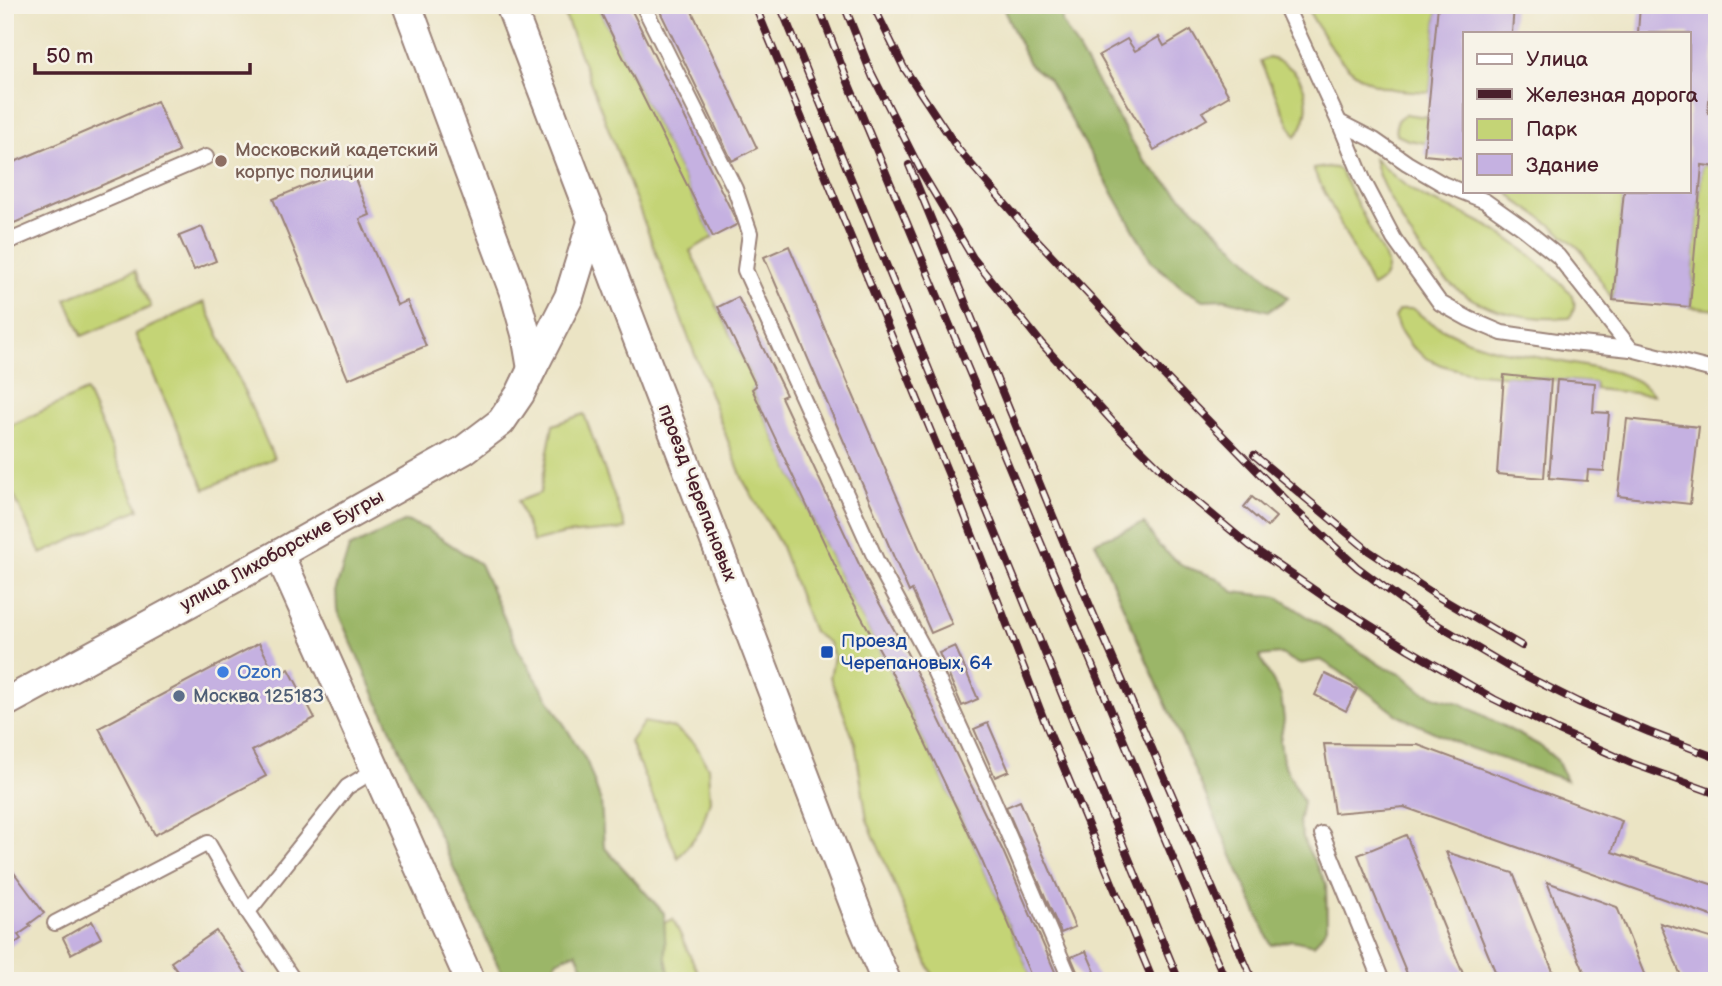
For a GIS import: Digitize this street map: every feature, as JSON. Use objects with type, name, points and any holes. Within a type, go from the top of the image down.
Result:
[{"type":"street","points":[[407,5],[515,295],[526,334],[531,369]]},
{"type":"street","name":"проезд Черепановых","points":[[510,5],[857,912],[886,981]]},
{"type":"street","name":"улица Лихоборские Бугры","points":[[5,703],[464,450],[501,422],[520,394],[569,297],[593,219]]},
{"type":"street","points":[[279,554],[470,981]]},
{"type":"lane","points":[[643,5],[735,189],[750,233],[745,270],[876,560],[926,653],[993,799],[1071,981]]},
{"type":"lane","points":[[1285,5],[1364,182],[1394,239],[1440,303],[1502,333],[1631,349],[1717,371]]},
{"type":"lane","points":[[1339,122],[1374,139],[1443,184],[1485,201],[1523,228],[1558,256],[1631,349]]},
{"type":"lane","points":[[5,243],[206,157]]},
{"type":"lane","points":[[248,912],[347,787],[375,770]]},
{"type":"lane","points":[[1322,834],[1382,981]]},
{"type":"lane","points":[[55,923],[208,843],[248,912],[294,981]]},
{"type":"green space","points":[[561,5],[597,5],[713,237],[690,251],[756,386],[752,390],[846,589],[887,663],[982,861],[1033,981],[935,981],[867,820],[855,743],[830,677],[834,657],[829,643],[813,632],[780,544],[743,480]]},
{"type":"green space","points":[[1002,5],[1062,5],[1062,22],[1143,160],[1288,298],[1269,311],[1225,299],[1203,300],[1185,290],[1152,262],[1048,79],[1029,64]]},
{"type":"green space","points":[[1305,5],[1438,5],[1430,92],[1392,89],[1361,77],[1339,58]]},
{"type":"green space","points":[[1269,58],[1282,62],[1292,70],[1300,79],[1304,90],[1306,114],[1295,137],[1260,61]]},
{"type":"green space","points":[[1405,114],[1428,117],[1426,143],[1397,135],[1398,119]]},
{"type":"green space","points":[[1374,158],[1421,196],[1480,222],[1530,255],[1572,296],[1574,308],[1569,318],[1538,318],[1511,314],[1487,306],[1446,280],[1413,239],[1384,187]]},
{"type":"green space","points":[[1702,165],[1717,167],[1717,310],[1690,307]]},
{"type":"green space","points":[[1326,167],[1340,170],[1387,262],[1384,277],[1372,287],[1313,169]]},
{"type":"green space","points":[[1508,192],[1624,192],[1613,300],[1581,250],[1550,224],[1516,201]]},
{"type":"green space","points":[[135,270],[151,307],[82,336],[66,299]]},
{"type":"green space","points":[[204,302],[274,458],[205,489],[135,334]]},
{"type":"green space","points":[[1413,309],[1428,321],[1466,340],[1494,349],[1615,372],[1631,378],[1654,395],[1595,389],[1595,383],[1467,372],[1441,365],[1426,358],[1411,346],[1399,329],[1395,318],[1398,311]]},
{"type":"green space","points":[[86,391],[139,509],[41,554],[5,476],[5,428]]},
{"type":"green space","points":[[584,414],[626,529],[565,534],[533,542],[518,501],[540,493],[553,425]]},
{"type":"green space","points":[[406,521],[427,529],[480,564],[518,649],[587,762],[601,802],[604,847],[664,913],[666,958],[671,981],[589,981],[576,952],[556,961],[552,981],[505,981],[337,611],[336,589],[349,548]]},
{"type":"green space","points":[[1144,523],[1158,545],[1183,566],[1217,578],[1234,592],[1278,597],[1382,666],[1403,675],[1420,690],[1460,703],[1539,745],[1557,760],[1566,780],[1464,746],[1399,716],[1321,660],[1299,664],[1281,654],[1259,656],[1281,696],[1284,720],[1280,741],[1283,762],[1303,802],[1299,823],[1305,844],[1326,883],[1327,927],[1314,945],[1292,940],[1271,945],[1095,542]]},
{"type":"green space","points":[[644,722],[674,728],[695,744],[708,767],[710,801],[700,831],[678,858],[630,742]]},
{"type":"green space","points":[[673,919],[702,981],[646,981],[627,940]]},
{"type":"building","points":[[597,5],[629,5],[738,224],[713,237]]},
{"type":"building","points":[[657,5],[689,5],[757,148],[732,161]]},
{"type":"building","points":[[1438,5],[1514,5],[1512,32],[1463,32],[1463,159],[1424,155]]},
{"type":"building","points":[[1640,5],[1717,5],[1708,113],[1717,114],[1717,167],[1702,165],[1690,307],[1613,300],[1624,192],[1690,192],[1690,32],[1638,32]]},
{"type":"building","points":[[1191,30],[1229,96],[1202,112],[1207,119],[1154,150],[1099,55],[1127,39],[1135,51],[1159,37],[1164,46]]},
{"type":"building","points":[[157,101],[179,152],[5,227],[5,166]]},
{"type":"building","points":[[350,167],[370,215],[360,219],[397,305],[407,301],[426,346],[348,379],[273,199]]},
{"type":"building","points":[[202,227],[216,261],[194,270],[179,236]]},
{"type":"building","points":[[789,246],[952,624],[931,633],[912,590],[909,592],[764,257]]},
{"type":"building","points":[[738,297],[786,395],[781,397],[866,579],[907,653],[1003,851],[1059,981],[1033,981],[982,861],[887,663],[846,589],[752,389],[756,386],[718,307]]},
{"type":"building","points":[[1504,375],[1551,380],[1544,478],[1497,474]]},
{"type":"building","points":[[1557,380],[1595,383],[1593,412],[1609,413],[1604,471],[1588,470],[1587,481],[1549,478]]},
{"type":"building","points":[[1627,419],[1699,427],[1690,504],[1618,496]]},
{"type":"building","points":[[1252,497],[1276,517],[1267,527],[1244,507]]},
{"type":"building","points":[[259,643],[276,676],[289,669],[315,718],[252,751],[266,776],[155,835],[99,728]]},
{"type":"building","points":[[955,646],[978,699],[962,706],[939,653]]},
{"type":"building","points":[[1325,674],[1357,689],[1346,711],[1315,695]]},
{"type":"building","points":[[988,723],[1009,771],[995,777],[974,729]]},
{"type":"building","points":[[1324,744],[1418,745],[1622,821],[1612,852],[1717,886],[1717,918],[1404,807],[1334,813]]},
{"type":"building","points":[[1020,801],[1075,927],[1061,933],[1006,807]]},
{"type":"building","points":[[1406,835],[1466,981],[1410,981],[1358,855]]},
{"type":"building","points":[[1446,852],[1513,873],[1557,981],[1499,981]]},
{"type":"building","points":[[12,870],[44,913],[18,935],[21,939],[5,950],[5,875]]},
{"type":"building","points":[[1547,882],[1617,907],[1647,981],[1588,981]]},
{"type":"building","points":[[92,921],[101,938],[71,954],[63,938]]},
{"type":"building","points":[[1660,923],[1717,940],[1717,981],[1683,981]]},
{"type":"building","points":[[216,931],[251,981],[185,981],[171,962]]},
{"type":"building","points":[[1086,951],[1099,981],[1081,981],[1071,957]]},
{"type":"railway","points":[[755,5],[953,485],[1046,725],[1153,981]]},
{"type":"railway","points":[[780,5],[1179,981]]},
{"type":"railway","points":[[818,5],[1226,981]]},
{"type":"railway","points":[[844,5],[873,78]]},
{"type":"railway","points":[[873,5],[904,68],[958,149],[1025,227],[1293,508],[1357,567],[1426,618],[1514,670],[1578,702],[1717,758]]},
{"type":"railway","points":[[870,70],[921,171],[973,258],[1042,344],[1112,421],[1179,487],[1250,546],[1323,596],[1494,699],[1631,763],[1717,794]]},
{"type":"railway","points":[[909,165],[1087,599],[1253,981]]},
{"type":"railway","points":[[1254,455],[1369,551],[1437,596],[1522,646]]},
{"type":"place","name":"Московский кадетский корпус полиции","points":[[221,161]]},
{"type":"place","name":"Проезд Черепановых, 64","points":[[827,652]]},
{"type":"place","name":"Ozon","points":[[223,672]]},
{"type":"place","name":"Москва 125183","points":[[179,696]]}]
